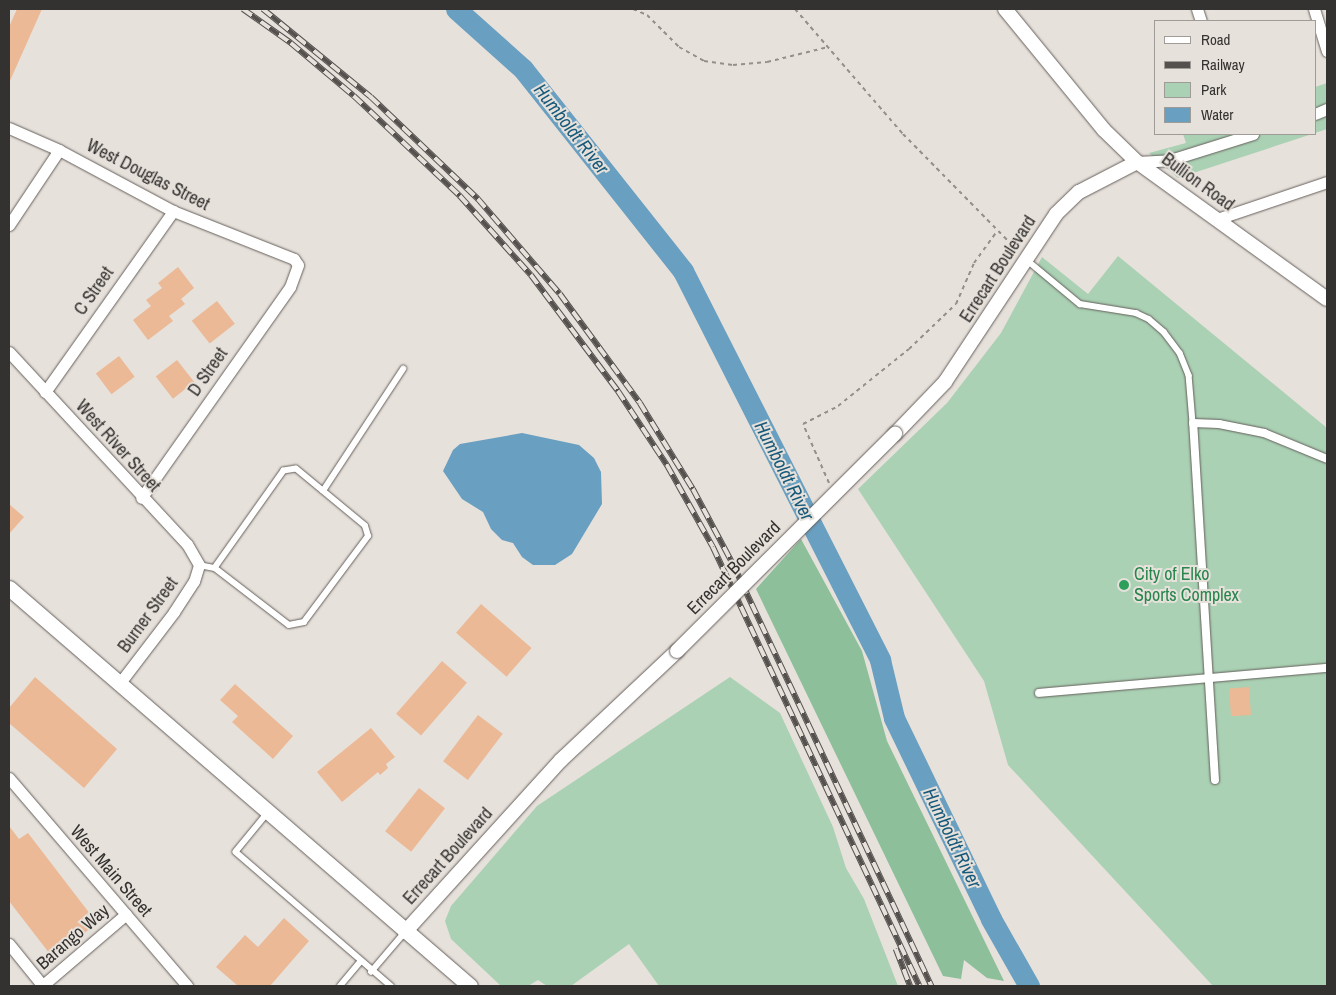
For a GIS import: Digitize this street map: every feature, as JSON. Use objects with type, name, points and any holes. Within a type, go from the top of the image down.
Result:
[{"type":"main road","points":[[9,588],[405,932],[470,986]]},
{"type":"street","name":"Bullion Road","points":[[1005,9],[1104,130],[1138,162],[1327,300]]},
{"type":"street","points":[[1316,21],[1319,39],[1327,51]]},
{"type":"street","name":"West Douglas Street","points":[[9,128],[59,150],[173,211],[294,259],[298,265]]},
{"type":"street","points":[[1138,162],[1170,160],[1250,135]]},
{"type":"street","points":[[9,225],[59,150]]},
{"type":"street","name":"Errecart Boulevard","points":[[405,932],[561,760],[677,651],[946,382],[1056,214],[1079,192],[1121,167],[1138,162]]},
{"type":"street","points":[[1217,219],[1327,182]]},
{"type":"street","name":"C Street","points":[[45,392],[173,211]]},
{"type":"street","name":"D Street","points":[[141,498],[290,287],[298,265]]},
{"type":"street","name":"West River Street","points":[[9,352],[141,498],[187,544],[199,565]]},
{"type":"street","points":[[1215,780],[1193,423],[1219,424],[1264,433],[1327,459]]},
{"type":"street","name":"Burner Street","points":[[120,684],[174,612],[194,581],[199,565]]},
{"type":"street","points":[[1039,693],[1327,668]]},
{"type":"street","name":"West Main Street","points":[[9,778],[187,986]]},
{"type":"street","name":"Barango Way","points":[[43,986],[126,914]]},
{"type":"street","points":[[9,944],[43,986]]},
{"type":"lane","points":[[1025,259],[1080,304],[1136,313],[1149,318],[1164,332],[1180,353],[1189,375],[1193,423]]},
{"type":"lane","points":[[323,491],[403,369]]},
{"type":"lane","points":[[199,565],[215,568],[289,625],[304,622],[368,536],[366,526],[296,468],[284,471],[215,568]]},
{"type":"lane","points":[[268,813],[236,852],[371,972],[391,986]]},
{"type":"lane","points":[[371,972],[405,932]]},
{"type":"lane","points":[[340,986],[360,962]]},
{"type":"path","points":[[633,9],[647,15],[679,47],[704,61],[733,64],[767,62],[828,46]]},
{"type":"path","points":[[795,9],[903,134],[1025,259]]},
{"type":"path","points":[[834,495],[803,424],[838,406],[909,349],[956,304],[974,264],[998,230]]},
{"type":"green space","points":[[1327,83],[1327,129],[1316,133],[1316,87]]},
{"type":"green space","points":[[1183,135],[1309,135],[1178,178],[1149,153],[1186,143]]},
{"type":"green space","name":"City of Elko Sports Complex","points":[[1118,256],[1327,428],[1327,986],[1213,986],[1008,765],[984,681],[858,489],[947,403],[1001,333],[1042,257],[1088,294]]},
{"type":"green space","points":[[801,539],[862,651],[887,741],[1004,981],[987,978],[964,960],[961,979],[943,976],[756,589]]},
{"type":"green space","points":[[730,677],[780,713],[833,827],[846,868],[864,899],[898,986],[659,986],[629,944],[571,986],[547,986],[538,980],[528,986],[501,986],[451,939],[445,921],[451,906],[537,806]]},
{"type":"water","points":[[522,433],[579,445],[594,458],[601,472],[602,504],[572,554],[555,565],[533,565],[522,557],[513,543],[502,540],[491,529],[483,512],[462,499],[443,471],[453,450],[460,444]]},
{"type":"building","points":[[17,9],[42,9],[9,83],[9,27]]},
{"type":"building","points":[[178,267],[194,288],[181,299],[185,304],[169,316],[173,321],[148,340],[133,320],[151,306],[146,300],[162,288],[158,283]]},
{"type":"building","points":[[217,301],[235,324],[210,344],[192,321]]},
{"type":"building","points":[[119,356],[135,377],[111,394],[96,373]]},
{"type":"building","points":[[177,360],[194,382],[173,399],[156,377]]},
{"type":"building","points":[[9,504],[24,517],[9,534]]},
{"type":"building","points":[[481,604],[532,648],[507,677],[456,633]]},
{"type":"building","points":[[442,661],[467,683],[421,735],[396,714]]},
{"type":"building","points":[[35,677],[117,749],[84,788],[9,723],[9,708]]},
{"type":"building","points":[[235,684],[293,736],[273,759],[232,722],[238,716],[220,700]]},
{"type":"building","points":[[1249,687],[1251,715],[1231,716],[1229,688]]},
{"type":"building","points":[[478,715],[503,734],[468,780],[443,761]]},
{"type":"building","points":[[371,728],[395,757],[386,764],[388,768],[380,775],[378,772],[342,802],[317,772]]},
{"type":"building","points":[[419,788],[445,808],[411,852],[385,831]]},
{"type":"building","points":[[9,826],[19,839],[28,833],[97,923],[53,958],[9,901]]},
{"type":"building","points":[[284,918],[309,941],[270,986],[238,986],[216,967],[245,935],[258,947]]},
{"type":"waterway","name":"Humboldt River","points":[[456,9],[523,69],[683,271],[880,660],[894,718],[991,919],[1029,986]]},
{"type":"railway","points":[[243,9],[291,43],[354,96],[460,196],[531,275],[618,391],[667,465],[713,547],[920,986]]},
{"type":"railway","points":[[263,9],[371,97],[478,199],[560,294],[640,403],[693,489],[733,564],[932,986]]},
{"type":"railway","points":[[896,949],[910,986]]},
{"type":"place","name":"City of Elko Sports Complex","points":[[1124,585]]}]
